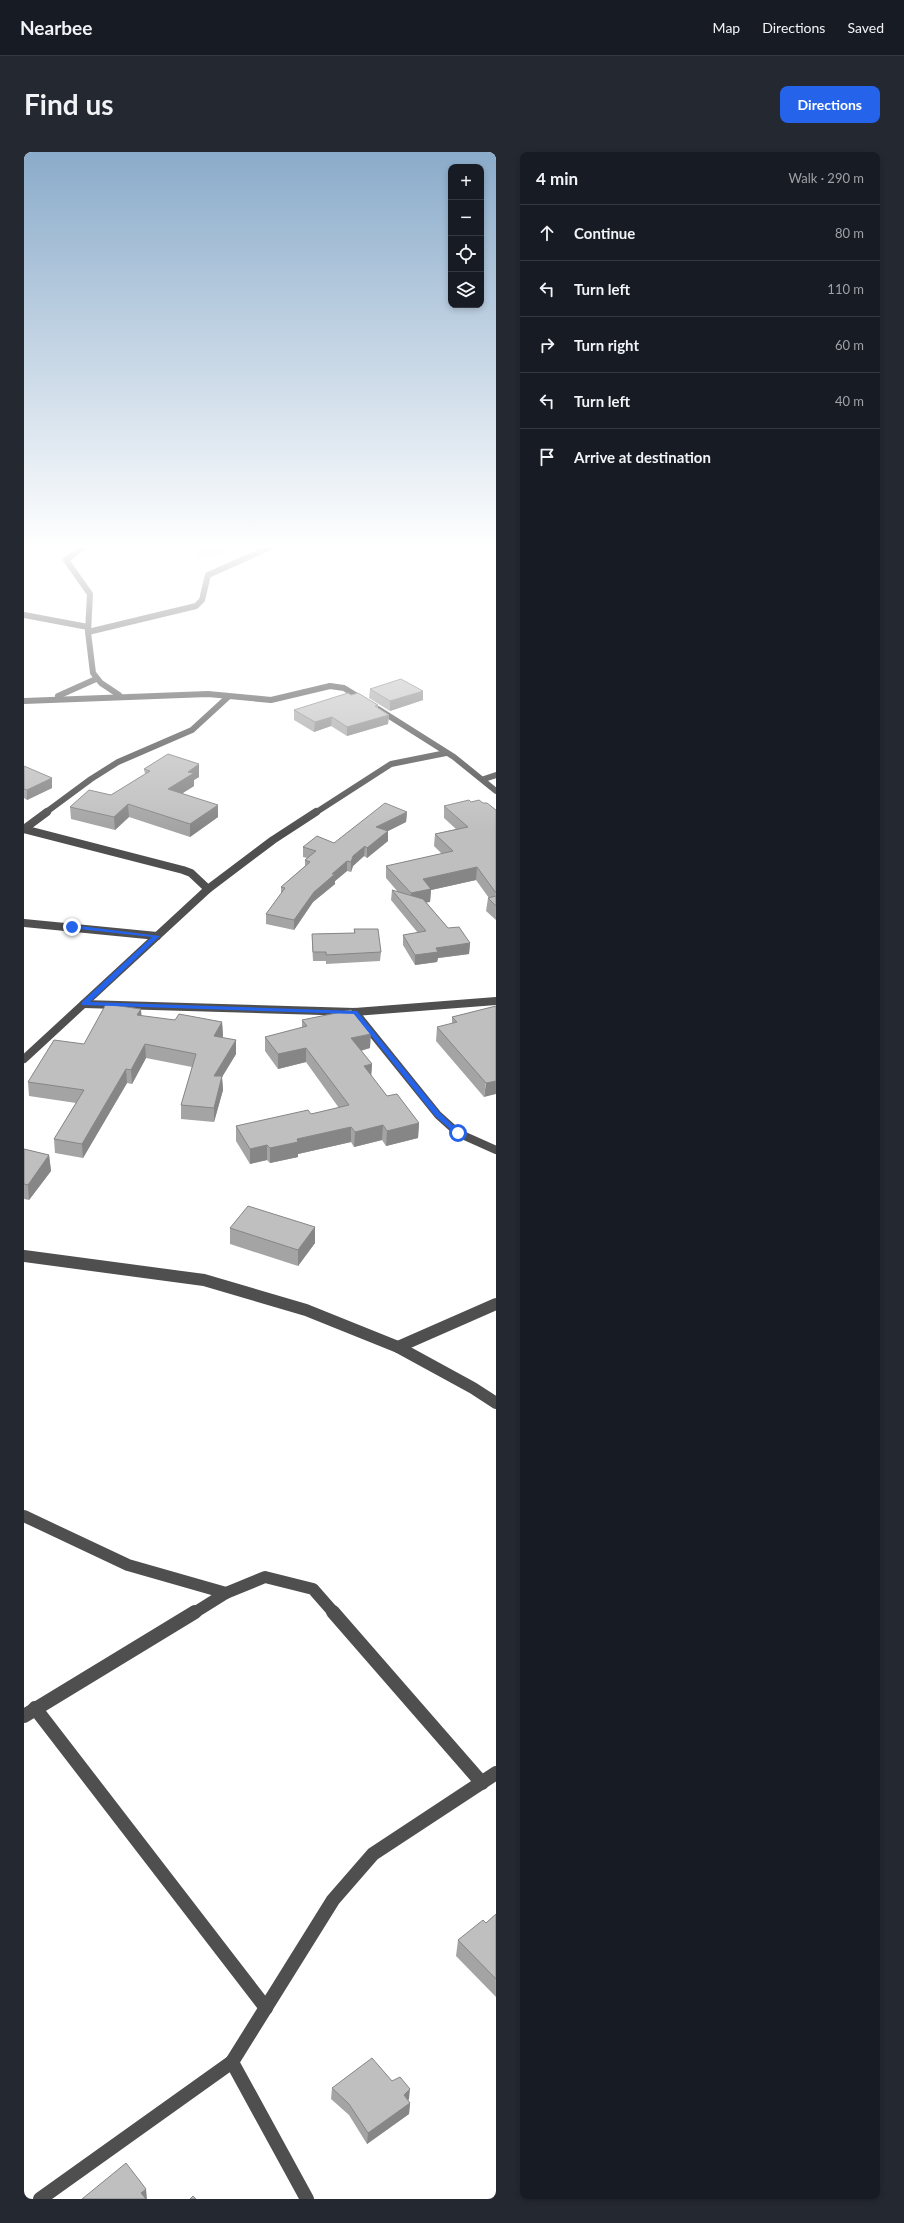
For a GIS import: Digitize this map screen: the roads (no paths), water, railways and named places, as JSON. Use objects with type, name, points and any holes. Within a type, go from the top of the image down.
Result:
[{"type":"street","points":[[89,641],[93,673],[105,688],[120,696]]},
{"type":"street","points":[[53,698],[96,678]]},
{"type":"street","points":[[24,700],[208,694],[271,700],[284,698],[319,687],[330,686],[344,688],[446,753],[484,780],[496,791]]},
{"type":"street","points":[[24,829],[91,779],[118,762],[192,730],[228,697]]},
{"type":"street","points":[[24,1059],[208,889],[273,840],[391,764],[446,753]]},
{"type":"street","points":[[484,780],[496,776]]},
{"type":"street","points":[[24,829],[183,870],[191,873],[208,889]]},
{"type":"street","points":[[24,923],[157,936]]},
{"type":"street","points":[[84,1004],[355,1012],[496,1001]]},
{"type":"street","points":[[355,1012],[438,1115],[458,1133],[496,1150]]},
{"type":"street","points":[[24,1256],[204,1280],[306,1310],[398,1347],[473,1388],[496,1403]]},
{"type":"street","points":[[398,1347],[496,1304]]},
{"type":"street","points":[[24,1516],[69,1539],[128,1565],[226,1593]]},
{"type":"street","points":[[266,2008],[30,1712],[226,1593],[265,1578],[313,1589],[482,1783]]},
{"type":"street","points":[[40,2199],[232,2062],[333,1900],[373,1854],[496,1773]]},
{"type":"street","points":[[232,2062],[307,2199]]}]
